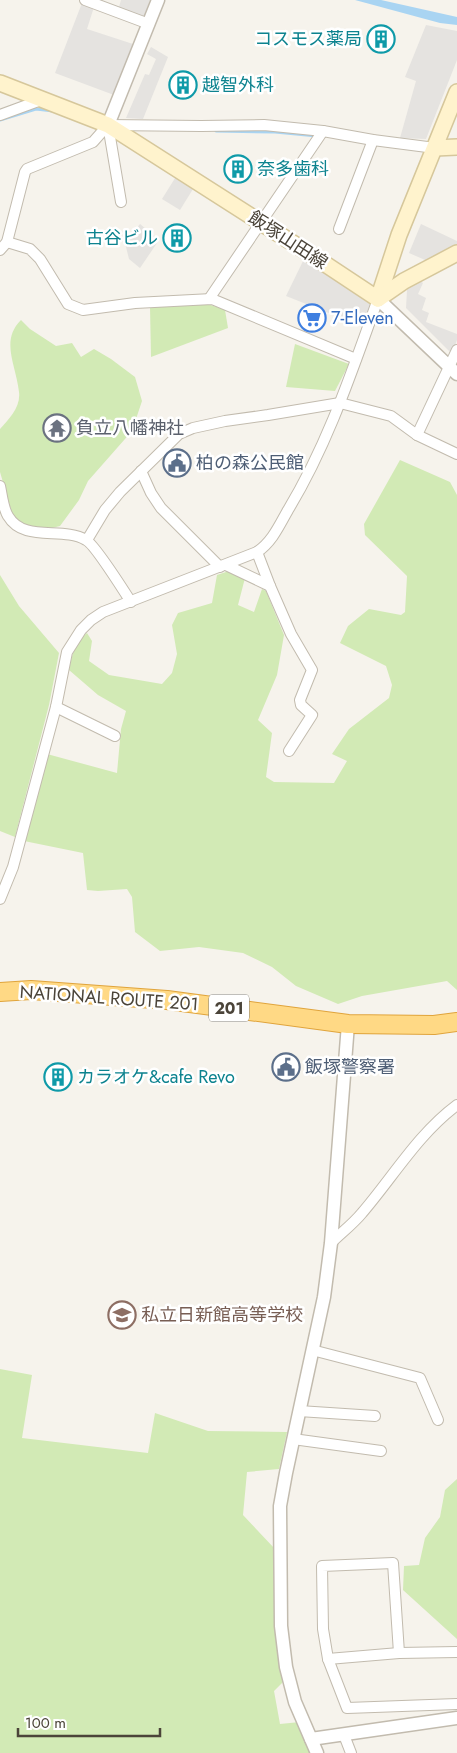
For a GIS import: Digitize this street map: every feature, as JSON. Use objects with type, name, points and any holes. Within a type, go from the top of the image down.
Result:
[{"type":"highway","name":"NATIONAL ROUTE 201","points":[[0,992],[31,990],[167,1000],[348,1024],[434,1025],[457,1022]]},
{"type":"main road","name":"飯塚山田線","points":[[0,82],[41,100],[108,125],[378,299]]},
{"type":"main road","points":[[378,299],[399,235],[457,92]]},
{"type":"main road","points":[[435,148],[457,147]]},
{"type":"main road","points":[[378,299],[404,281],[457,253]]},
{"type":"street","points":[[85,0],[149,24]]},
{"type":"street","points":[[0,250],[7,242],[27,169],[93,142],[108,125],[158,0]]},
{"type":"street","points":[[0,115],[41,100]]},
{"type":"street","points":[[108,125],[264,125],[372,144],[435,148]]},
{"type":"street","points":[[108,125],[121,202]]},
{"type":"street","points":[[209,299],[320,135]]},
{"type":"street","points":[[339,229],[372,144]]},
{"type":"street","points":[[7,242],[30,249],[40,259],[68,304],[74,307],[83,310],[135,303],[209,299],[250,314],[356,359]]},
{"type":"street","points":[[1,896],[13,867],[56,707],[67,652],[81,630],[90,620],[103,612],[257,552],[269,542],[300,491],[323,445],[378,299],[453,371]]},
{"type":"street","points":[[417,435],[453,371],[457,350]]},
{"type":"street","points":[[87,540],[105,510],[120,492],[179,434],[193,428],[340,402],[391,416],[417,435],[457,454]]},
{"type":"street","points":[[141,471],[151,493],[161,508],[223,566],[270,586]]},
{"type":"street","points":[[0,486],[7,515],[12,522],[32,532],[57,532],[87,540],[131,602]]},
{"type":"street","points":[[257,552],[291,634],[312,670],[300,700],[300,705],[312,715],[289,751]]},
{"type":"street","points":[[56,707],[114,736]]},
{"type":"street","points":[[316,1753],[295,1702],[286,1667],[280,1626],[280,1506],[324,1297],[331,1243],[348,1024]]},
{"type":"street","points":[[331,1243],[361,1214],[442,1116],[457,1106]]},
{"type":"street","points":[[312,1350],[420,1378],[438,1420]]},
{"type":"street","points":[[299,1411],[375,1416]]},
{"type":"street","points":[[293,1440],[381,1451]]},
{"type":"street","points":[[399,1653],[394,1563],[322,1566],[323,1629],[328,1659],[347,1708],[457,1704]]},
{"type":"street","points":[[328,1659],[399,1653],[457,1652]]},
{"type":"street","points":[[311,1739],[457,1718]]},
{"type":"street","points":[[344,1735],[351,1753]]},
{"type":"green space","points":[[208,304],[225,310],[228,328],[151,357],[150,307]]},
{"type":"green space","points":[[21,320],[30,329],[56,346],[72,343],[81,357],[94,349],[111,359],[135,377],[142,401],[132,431],[88,481],[79,500],[60,526],[52,528],[33,528],[18,521],[12,513],[0,472],[0,429],[14,412],[19,397],[10,345],[11,336]]},
{"type":"green space","points":[[295,344],[349,364],[335,391],[286,387]]},
{"type":"green space","points":[[400,460],[450,482],[457,495],[457,990],[447,981],[362,996],[338,1004],[296,986],[272,967],[243,953],[199,947],[160,951],[135,932],[132,897],[127,889],[87,890],[83,853],[24,841],[47,754],[117,773],[121,729],[126,711],[98,695],[69,670],[73,654],[80,640],[87,633],[92,641],[89,661],[109,675],[162,684],[172,673],[177,654],[172,625],[178,613],[212,603],[217,575],[229,571],[245,578],[238,605],[254,612],[262,589],[266,591],[284,635],[277,675],[258,720],[272,733],[266,777],[274,782],[334,783],[347,761],[332,754],[349,729],[389,698],[392,685],[386,666],[340,643],[348,626],[369,609],[401,615],[405,612],[407,576],[365,535],[364,524]]},
{"type":"green space","points":[[0,575],[19,606],[59,653],[49,705],[15,837],[0,831]]},
{"type":"green space","points":[[0,1369],[32,1375],[22,1438],[148,1453],[155,1413],[208,1431],[287,1432],[279,1469],[247,1472],[243,1515],[275,1549],[284,1681],[274,1691],[280,1724],[300,1722],[311,1753],[0,1753]]},
{"type":"green space","points":[[457,1479],[457,1639],[403,1590],[404,1566],[419,1565],[425,1538],[440,1517],[445,1490]]},
{"type":"shaded area","points":[[121,0],[150,0],[143,19],[119,7]]},
{"type":"shaded area","points":[[82,3],[94,7],[87,29],[133,44],[114,95],[55,73]]},
{"type":"shaded area","points":[[426,25],[457,31],[457,60],[426,139],[400,138],[416,81],[405,77]]},
{"type":"shaded area","points":[[151,47],[168,57],[143,119],[126,118],[145,74],[149,75],[156,59],[147,54]]},
{"type":"shaded area","points":[[177,175],[193,189],[180,210],[162,199]]},
{"type":"shaded area","points":[[140,224],[159,240],[140,268],[129,259],[125,243]]},
{"type":"shaded area","points":[[421,224],[457,241],[457,249],[432,263],[409,253]]},
{"type":"shaded area","points":[[305,257],[370,300],[370,307],[364,327],[286,296]]},
{"type":"shaded area","points":[[419,280],[423,283],[418,294],[426,298],[422,310],[429,313],[426,322],[457,334],[452,354],[406,308],[407,290]]},
{"type":"water","points":[[355,0],[381,0],[457,17],[457,25],[440,23]]},
{"type":"waterway","points":[[0,120],[36,109],[53,111]]},
{"type":"waterway","points":[[216,131],[275,132],[317,136]]},
{"type":"place","name":"コスモス薬局","points":[[381,39]]},
{"type":"place","name":"越智外科","points":[[183,85]]},
{"type":"place","name":"奈多歯科","points":[[238,169]]},
{"type":"place","name":"古谷ビル","points":[[177,238]]},
{"type":"place","name":"7-Eleven","points":[[312,318]]},
{"type":"place","name":"負立八幡神社","points":[[57,428]]},
{"type":"place","name":"柏の森公民館","points":[[177,463]]},
{"type":"place","name":"飯塚警察署","points":[[286,1067]]},
{"type":"place","name":"カラオケ&cafe Revo","points":[[58,1077]]},
{"type":"place","name":"私立日新館高等学校","points":[[122,1315]]}]
